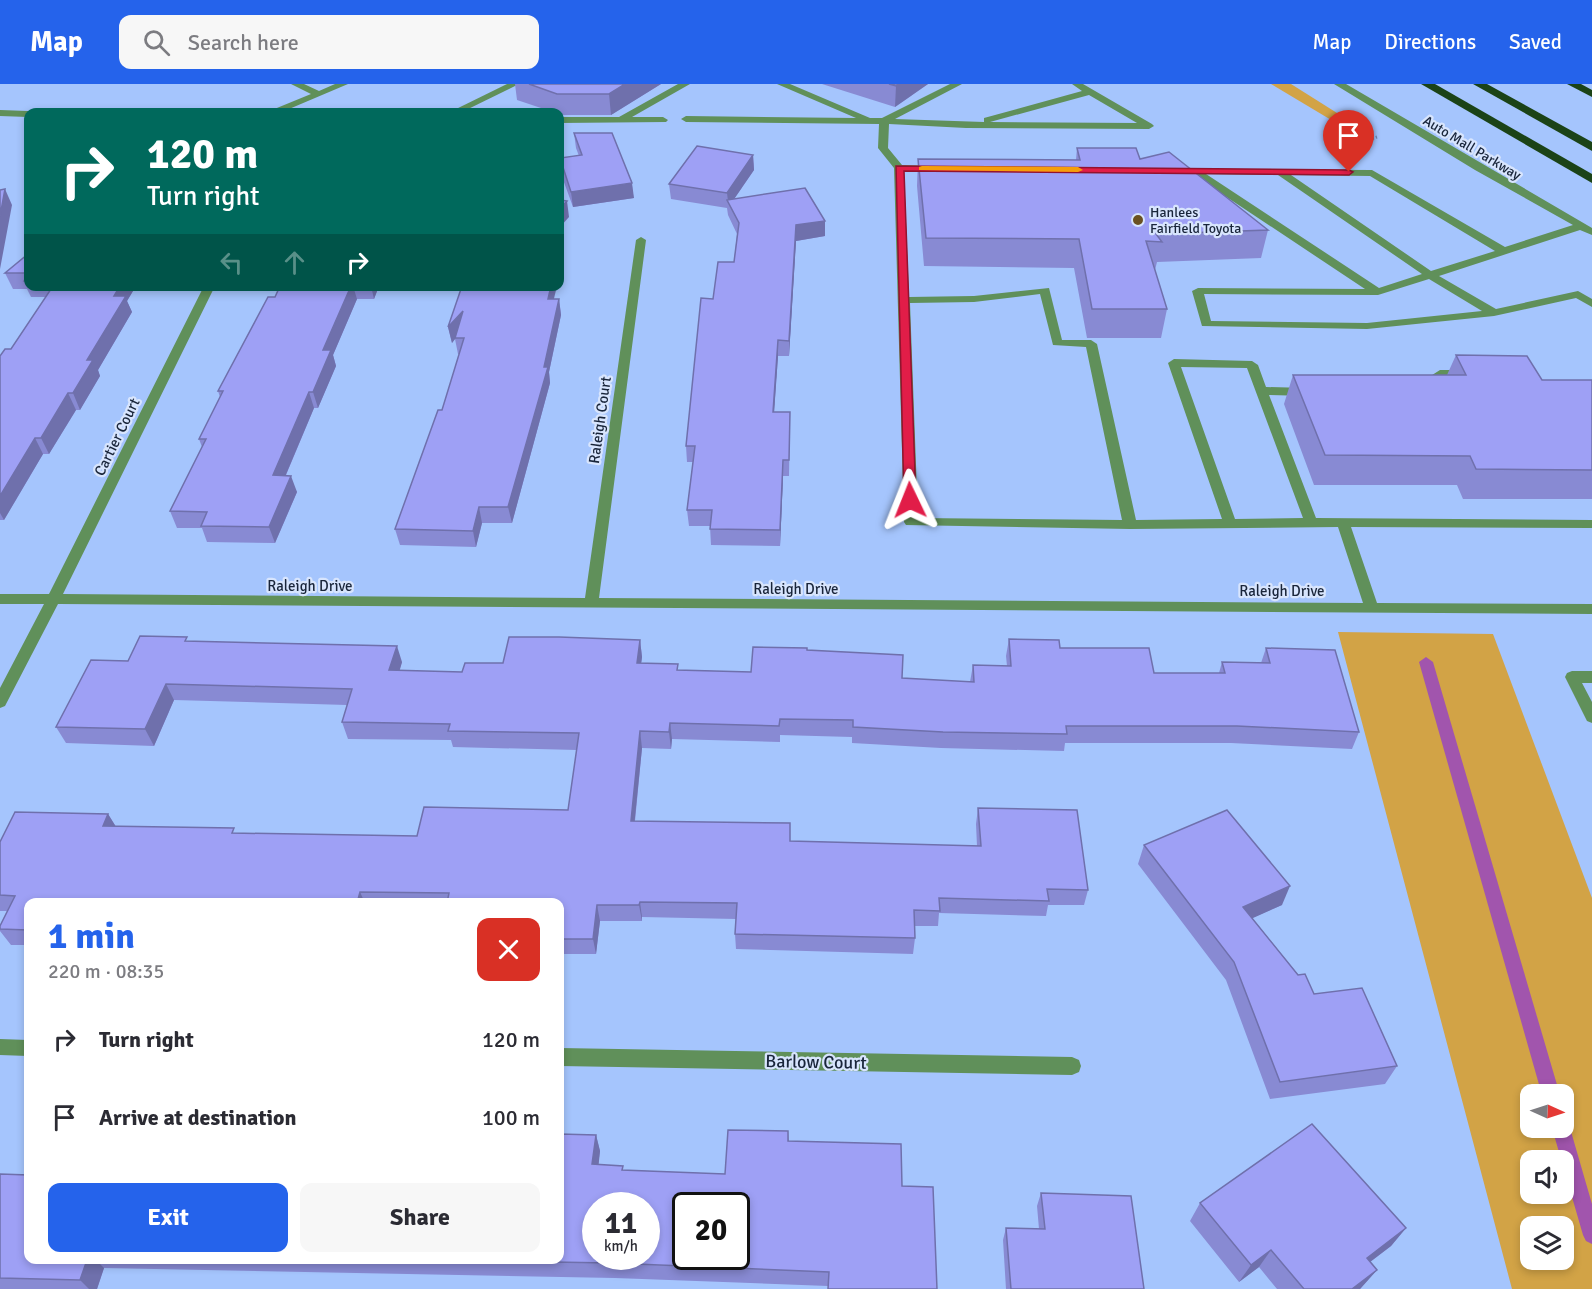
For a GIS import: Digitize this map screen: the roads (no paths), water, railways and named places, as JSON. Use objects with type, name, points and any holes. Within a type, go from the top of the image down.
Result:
[{"type":"highway","points":[[1427,84],[1592,179]]},
{"type":"highway","points":[[1479,84],[1592,147]]},
{"type":"highway","points":[[1574,84],[1592,94]]},
{"type":"street","points":[[296,84],[319,94]]},
{"type":"street","points":[[285,108],[343,84]]},
{"type":"street","points":[[463,108],[514,84]]},
{"type":"street","points":[[620,120],[685,84]]},
{"type":"street","points":[[782,84],[873,121]]},
{"type":"street","points":[[884,121],[957,84]]},
{"type":"street","points":[[686,119],[1149,126],[1077,84]]},
{"type":"street","name":"Auto Mall Parkway","points":[[1340,84],[1479,168],[1592,232]]},
{"type":"street","points":[[966,125],[1090,92]]},
{"type":"street","points":[[0,113],[24,114]]},
{"type":"street","points":[[564,120],[663,120]]},
{"type":"street","points":[[884,121],[883,148],[899,168],[911,522],[1130,525],[1311,522],[1592,524]]},
{"type":"street","points":[[899,168],[947,169]]},
{"type":"street","points":[[1162,170],[1371,173],[1503,251]]},
{"type":"street","points":[[1194,171],[1378,292]]},
{"type":"street","points":[[1280,172],[1430,275],[1494,313]]},
{"type":"street","points":[[1581,226],[1378,292],[1198,291],[1206,324],[1367,326],[1494,313],[1578,294],[1592,304]]},
{"type":"street","name":"Raleigh Court","points":[[591,604],[641,240]]},
{"type":"street","points":[[904,300],[974,298],[1045,290],[1057,343],[1090,344],[1130,525]]},
{"type":"street","name":"Cartier Court","points":[[0,702],[54,601],[208,291]]},
{"type":"street","points":[[1230,524],[1174,363],[1251,365],[1311,522]]},
{"type":"street","points":[[1412,393],[1440,374],[1487,375]]},
{"type":"street","points":[[1262,391],[1320,392]]},
{"type":"street","points":[[1342,522],[1372,608]]},
{"type":"street","name":"Raleigh Drive","points":[[0,599],[1592,609]]},
{"type":"street","points":[[1592,677],[1572,677],[1592,717]]},
{"type":"street","points":[[0,1047],[24,1048]]},
{"type":"street","name":"Barlow Court","points":[[564,1057],[1072,1066]]},
{"type":"waterway","points":[[1426,662],[1548,1084]]},
{"type":"waterway","points":[[1564,1138],[1592,1235]]},
{"type":"place","name":"Hanlees Fairfield Toyota","points":[[1138,220]]}]
